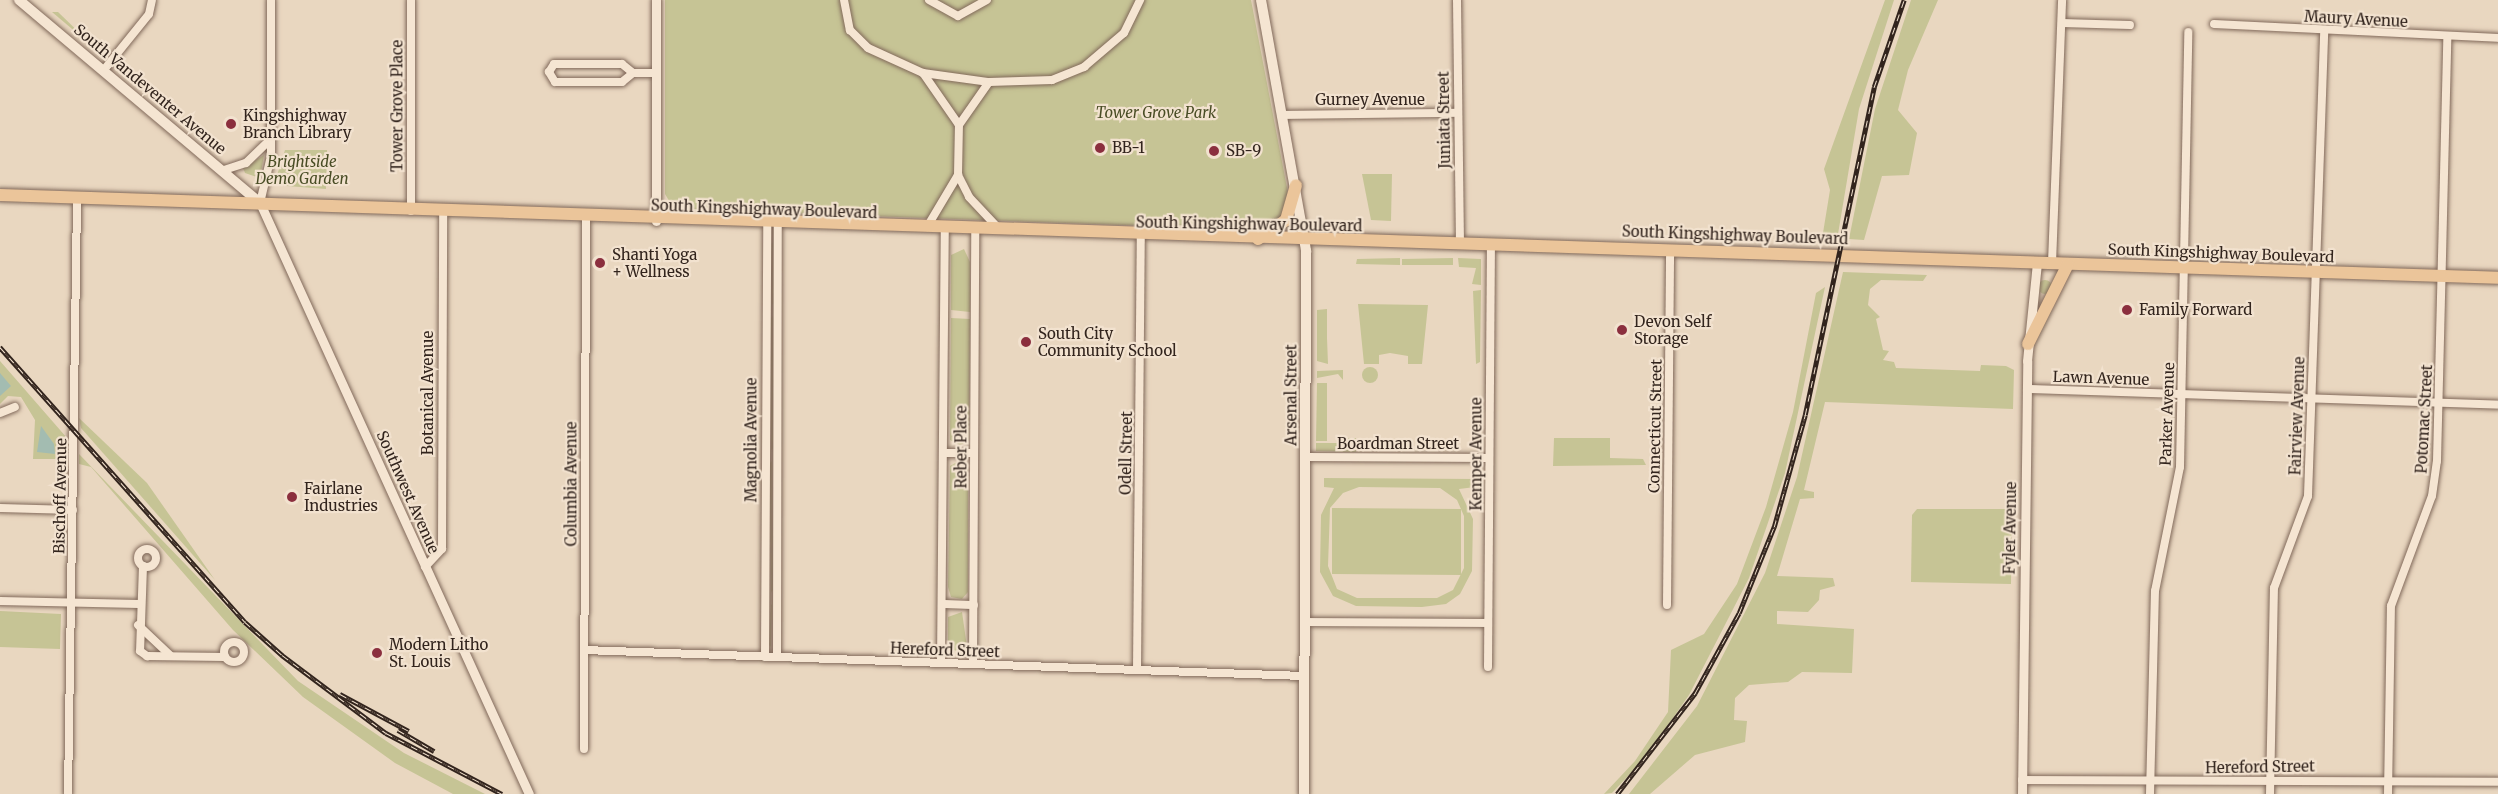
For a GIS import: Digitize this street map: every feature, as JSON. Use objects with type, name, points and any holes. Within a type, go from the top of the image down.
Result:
[{"type":"main road","name":"South Vandeventer Avenue","points":[[19,0],[224,170],[260,203]]},
{"type":"main road","name":"Arsenal Street","points":[[1261,0],[1305,241],[1304,794]]},
{"type":"main road","points":[[1255,241],[1286,220],[1296,185]]},
{"type":"main road","name":"South Kingshighway Boulevard","points":[[0,195],[1255,241],[1460,240],[2037,263],[2498,278]]},
{"type":"main road","points":[[2028,344],[2068,264]]},
{"type":"street","points":[[103,71],[149,14],[152,0]]},
{"type":"street","points":[[260,203],[271,139],[271,0]]},
{"type":"street","name":"Tower Grove Place","points":[[411,0],[411,211]]},
{"type":"street","points":[[656,0],[656,220]]},
{"type":"street","points":[[844,0],[847,23],[860,43],[923,73],[988,82],[1052,80],[1084,67],[1124,33],[1140,0]]},
{"type":"street","points":[[929,0],[958,16],[987,0]]},
{"type":"street","name":"Juniata Street","points":[[1457,0],[1460,240]]},
{"type":"street","points":[[2052,263],[2062,0]]},
{"type":"street","points":[[2062,23],[2130,25]]},
{"type":"street","name":"Maury Avenue","points":[[2214,24],[2324,32],[2498,38]]},
{"type":"street","name":"Parker Avenue","points":[[2150,794],[2155,591],[2176,496],[2182,395],[2188,32]]},
{"type":"street","name":"Fairview Avenue","points":[[2270,794],[2274,588],[2308,496],[2324,32]]},
{"type":"street","name":"Potomac Street","points":[[2388,794],[2387,634],[2395,591],[2432,496],[2439,403],[2444,276],[2447,37]]},
{"type":"street","points":[[633,73],[625,65],[610,64],[554,64],[549,72],[555,82],[622,82],[633,73],[656,72]]},
{"type":"street","points":[[923,73],[959,125]]},
{"type":"street","points":[[988,82],[959,125],[958,175],[969,197],[1003,232]]},
{"type":"street","name":"Gurney Avenue","points":[[1283,115],[1457,113]]},
{"type":"street","points":[[224,170],[246,163],[271,139]]},
{"type":"street","points":[[924,229],[958,175]]},
{"type":"street","name":"Bischoff Avenue","points":[[68,794],[76,198]]},
{"type":"street","name":"Southwest Avenue","points":[[260,203],[528,791]]},
{"type":"street","name":"Botanical Avenue","points":[[424,567],[441,549],[443,212]]},
{"type":"street","name":"Columbia Avenue","points":[[584,749],[586,218]]},
{"type":"street","name":"Magnolia Avenue","points":[[765,657],[766,455],[773,224]]},
{"type":"street","name":"Magnolia Avenue","points":[[773,224],[778,456],[777,657]]},
{"type":"street","name":"Reber Place","points":[[941,663],[945,230]]},
{"type":"street","name":"Reber Place","points":[[973,664],[975,231]]},
{"type":"street","name":"Odell Street","points":[[1137,670],[1141,237]]},
{"type":"street","name":"Kemper Avenue","points":[[1488,667],[1491,241]]},
{"type":"street","name":"Connecticut Street","points":[[1666,605],[1670,247]]},
{"type":"street","name":"Fyler Avenue","points":[[2022,794],[2028,344],[2037,263]]},
{"type":"street","name":"Lawn Avenue","points":[[2027,389],[2498,405]]},
{"type":"street","points":[[0,412],[15,407]]},
{"type":"street","points":[[943,453],[974,453]]},
{"type":"street","points":[[766,455],[778,456]]},
{"type":"street","name":"Boardman Street","points":[[1306,457],[1489,458]]},
{"type":"street","points":[[0,507],[73,510]]},
{"type":"street","points":[[143,566],[138,625],[139,647],[147,656],[225,657]]},
{"type":"street","points":[[0,601],[139,604]]},
{"type":"street","points":[[942,603],[974,605]]},
{"type":"street","points":[[1305,622],[1488,623]]},
{"type":"street","points":[[138,625],[172,657]]},
{"type":"street","name":"Hereford Street","points":[[584,650],[1305,676]]},
{"type":"street","name":"Hereford Street","points":[[2022,780],[2498,782]]},
{"type":"green space","name":"Tower Grove Park","points":[[665,0],[1251,0],[1288,193],[1286,212],[1266,228],[1237,229],[674,209],[665,194]]},
{"type":"green space","points":[[1885,0],[1894,0],[1859,109],[1837,240],[1822,239],[1830,190],[1824,169]]},
{"type":"green space","points":[[1911,0],[1938,0],[1908,70],[1898,110],[1917,133],[1909,175],[1882,176],[1864,240],[1849,239],[1875,109]]},
{"type":"green space","points":[[52,12],[58,12],[91,45]]},
{"type":"green space","name":"Brightside Demo Garden","points":[[285,150],[327,150],[326,189],[274,185]]},
{"type":"green space","points":[[264,155],[260,178],[245,173],[243,168]]},
{"type":"green space","points":[[1362,174],[1392,174],[1391,221],[1371,220]]},
{"type":"green space","points":[[773,242],[774,302],[772,305],[771,244]]},
{"type":"green space","points":[[964,249],[970,262],[970,312],[951,310],[951,255]]},
{"type":"green space","points":[[1400,258],[1400,265],[1356,264],[1357,259]]},
{"type":"green space","points":[[1453,258],[1453,265],[1402,265],[1402,259]]},
{"type":"green space","points":[[1458,258],[1481,259],[1481,285],[1472,284],[1476,268],[1459,267]]},
{"type":"green space","points":[[1843,272],[1927,275],[1923,281],[1881,280],[1870,289],[1868,305],[1880,317],[1876,319],[1883,350],[1889,351],[1883,360],[1894,362],[1896,368],[1980,371],[1981,365],[2006,366],[2014,370],[2013,409],[1825,402],[1804,490],[1814,492],[1814,498],[1800,499],[1777,576],[1833,578],[1835,586],[1820,590],[1819,600],[1808,612],[1777,611],[1777,624],[1854,629],[1852,673],[1802,672],[1788,682],[1749,685],[1735,698],[1734,720],[1747,721],[1745,742],[1695,755],[1650,794],[1629,794],[1697,706],[1765,573],[1797,477]]},
{"type":"green space","points":[[2045,280],[2050,282],[2052,287],[2050,292],[2045,294],[2040,292],[2038,287],[2040,282]]},
{"type":"green space","points":[[1825,287],[1785,473],[1749,578],[1689,695],[1645,758],[1612,793],[1604,794],[1635,761],[1668,712],[1671,650],[1704,634],[1737,584],[1766,507],[1793,412],[1816,293]]},
{"type":"green space","points":[[1481,290],[1480,362],[1476,364],[1473,291]]},
{"type":"green space","points":[[1358,304],[1428,305],[1422,364],[1408,364],[1408,356],[1390,353],[1379,355],[1379,364],[1364,364]]},
{"type":"green space","points":[[1327,309],[1328,364],[1317,361],[1317,310]]},
{"type":"green space","points":[[773,316],[774,448],[771,450],[771,318]]},
{"type":"green space","points":[[951,318],[970,319],[969,441],[960,445],[950,440]]},
{"type":"green space","points":[[0,361],[67,438],[67,460],[63,442],[63,459],[33,459],[35,420],[21,397],[8,396],[0,404]]},
{"type":"green space","points":[[1367,367],[1373,367],[1378,375],[1376,381],[1367,383],[1362,378],[1362,372]]},
{"type":"green space","points":[[1343,370],[1343,380],[1338,374],[1317,378],[1317,371]]},
{"type":"green space","points":[[1317,383],[1327,383],[1327,441],[1316,441]]},
{"type":"green space","points":[[79,418],[147,483],[215,580],[81,428]]},
{"type":"green space","points":[[1347,438],[1356,438],[1356,452],[1316,451],[1316,443],[1347,443]]},
{"type":"green space","points":[[1554,438],[1610,438],[1610,458],[1643,459],[1646,465],[1553,466]]},
{"type":"green space","points":[[79,454],[298,681],[404,753],[485,794],[453,794],[395,763],[303,697],[233,630],[91,467],[79,464]]},
{"type":"green space","points":[[772,461],[773,590],[771,592],[770,463]]},
{"type":"green space","points":[[959,461],[968,468],[968,592],[962,599],[951,597],[948,587],[950,466]]},
{"type":"green space","points":[[1324,478],[1476,479],[1475,487],[1459,489],[1473,519],[1472,571],[1460,594],[1446,604],[1422,607],[1356,606],[1333,596],[1320,572],[1321,515],[1334,488],[1324,487]],"holes":[[[1359,487],[1440,488],[1457,500],[1464,516],[1464,568],[1453,590],[1437,598],[1357,598],[1337,589],[1328,566],[1330,508],[1343,493]]]},
{"type":"green space","points":[[1332,508],[1461,509],[1461,575],[1332,574]]},
{"type":"green space","points":[[1917,509],[2012,509],[2011,584],[1911,582],[1912,515]]},
{"type":"green space","points":[[772,605],[771,647],[769,645]]},
{"type":"green space","points":[[0,611],[61,614],[60,649],[0,647]]},
{"type":"green space","points":[[962,612],[967,647],[959,653],[948,646],[948,617]]},
{"type":"shaded area","points":[[0,373],[11,386],[0,396]]},
{"type":"shaded area","points":[[41,426],[54,444],[55,454],[37,452]]},
{"type":"railway","points":[[1617,794],[1695,693],[1739,613],[1774,527],[1805,415],[1874,87],[1904,0]]},
{"type":"railway","points":[[0,347],[245,622],[282,655],[386,733],[502,794]]},
{"type":"railway","points":[[340,694],[409,731]]},
{"type":"railway","points":[[398,730],[434,751]]},
{"type":"place","name":"Kingshighway Branch Library","points":[[231,124]]},
{"type":"place","name":"BB-1","points":[[1100,148]]},
{"type":"place","name":"SB-9","points":[[1214,151]]},
{"type":"place","name":"Shanti Yoga + Wellness","points":[[600,263]]},
{"type":"place","name":"Family Forward","points":[[2127,310]]},
{"type":"place","name":"Devon Self Storage","points":[[1622,330]]},
{"type":"place","name":"South City Community School","points":[[1026,342]]},
{"type":"place","name":"Fairlane Industries","points":[[292,497]]},
{"type":"place","name":"Modern Litho St. Louis","points":[[377,653]]}]
